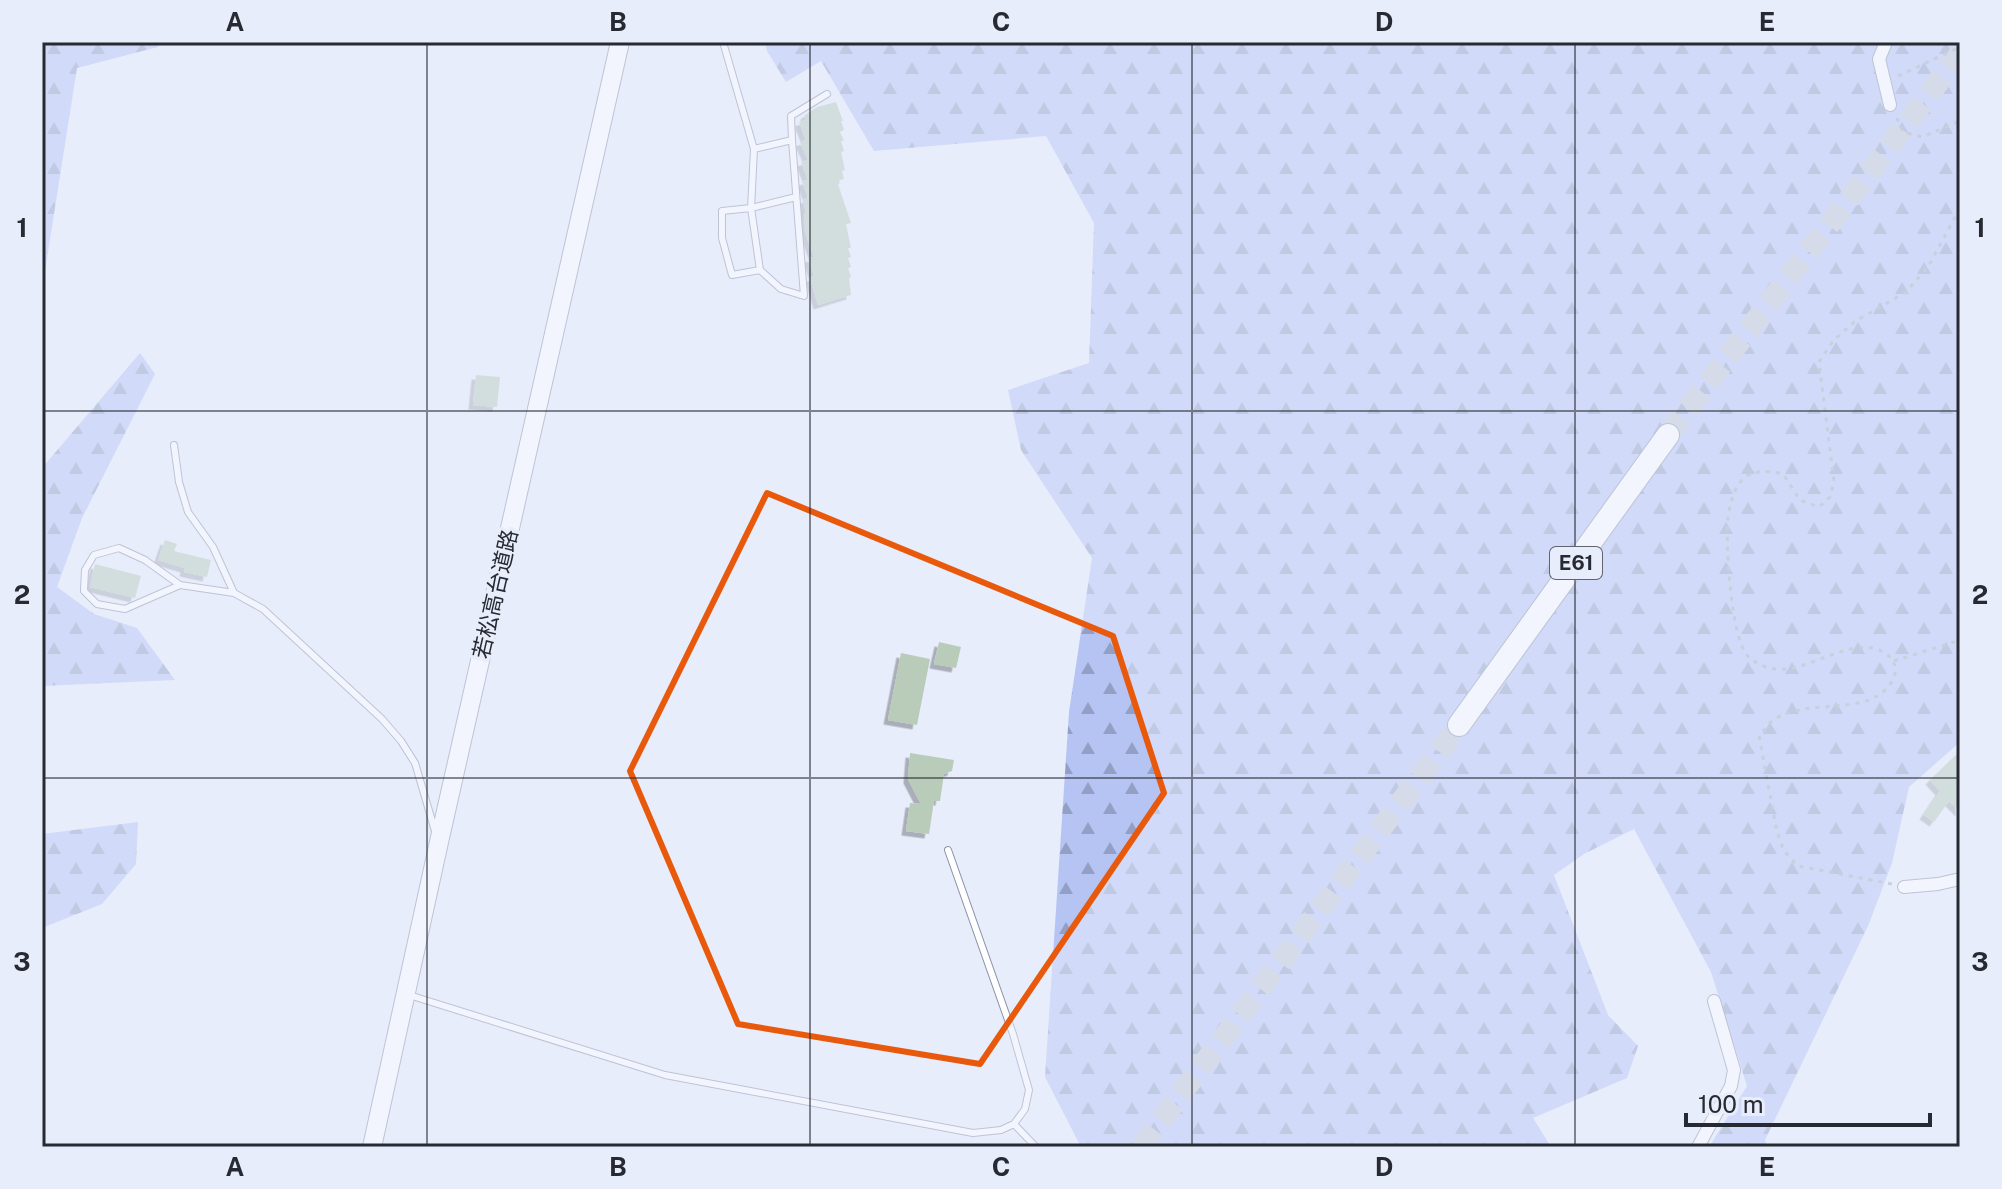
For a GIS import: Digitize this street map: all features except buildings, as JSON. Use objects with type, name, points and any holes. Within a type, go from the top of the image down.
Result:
[{"type":"highway","name":"E61","points":[[1459,725],[1668,435]]},
{"type":"street","name":"若松高台道路","points":[[372,1147],[620,42]]},
{"type":"street","points":[[1886,42],[1879,59],[1890,105]]},
{"type":"street","points":[[1904,887],[1960,879]]},
{"type":"street","points":[[1698,1147],[1731,1086],[1734,1070],[1714,1001]]},
{"type":"lane","points":[[723,42],[754,149],[751,208],[760,270],[781,289],[804,296],[791,116],[827,94]]},
{"type":"lane","points":[[754,149],[792,140]]},
{"type":"lane","points":[[760,270],[732,275],[722,238],[722,211],[751,208],[796,197]]},
{"type":"lane","points":[[174,445],[179,482],[188,512],[213,547],[234,593]]},
{"type":"lane","points":[[180,585],[125,609],[97,604],[84,591],[85,570],[94,555],[119,548],[145,560],[180,585],[234,593],[263,609],[382,719],[401,741],[415,763],[439,842]]},
{"type":"lane","points":[[405,994],[665,1075],[973,1133],[1001,1130],[1014,1124],[1025,1109],[1029,1090],[1013,1034],[948,850]]},
{"type":"lane","points":[[1014,1124],[1036,1147]]},
{"type":"path","points":[[1884,82],[1960,47]]},
{"type":"path","points":[[1890,105],[1903,132],[1922,137],[1960,121]]},
{"type":"path","points":[[1904,887],[1798,866],[1784,851],[1777,832],[1759,736],[1771,722],[1789,713],[1873,699],[1890,684],[1894,661],[1886,652],[1876,648],[1857,648],[1784,670],[1763,667],[1746,655],[1737,636],[1728,562],[1728,522],[1732,495],[1743,478],[1762,469],[1783,474],[1800,500],[1819,507],[1830,497],[1834,482],[1819,362],[1833,341],[1854,322],[1906,292],[1928,267],[1960,208]]},
{"type":"path","points":[[1894,661],[1960,640]]},
{"type":"highlighted area","points":[[767,493],[1113,636],[1164,793],[980,1064],[738,1024],[630,771]]},
{"type":"green space","points":[[42,42],[158,42],[158,47],[77,68],[42,290]]},
{"type":"green space","points":[[765,42],[1960,42],[1960,742],[1909,787],[1892,863],[1868,926],[1765,1140],[1767,1147],[1709,1147],[1747,1086],[1711,972],[1634,829],[1584,854],[1554,875],[1608,1015],[1638,1046],[1627,1078],[1533,1118],[1551,1147],[1081,1147],[1045,1077],[1069,712],[1092,558],[1021,450],[1008,390],[1089,363],[1094,223],[1046,136],[874,151],[821,61],[786,82],[767,51]]},
{"type":"green space","points":[[140,353],[155,374],[82,518],[57,587],[94,614],[137,628],[175,680],[42,686],[42,468]]},
{"type":"green space","points":[[138,822],[136,864],[102,904],[42,928],[42,834]]},
{"type":"tunnel","points":[[1668,435],[1960,54]]},
{"type":"tunnel","points":[[1141,1147],[1459,725]]}]
